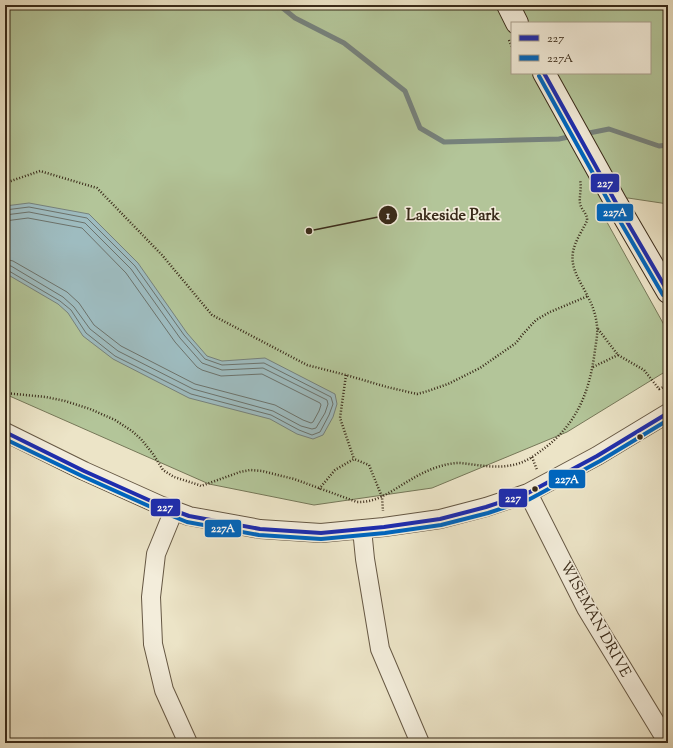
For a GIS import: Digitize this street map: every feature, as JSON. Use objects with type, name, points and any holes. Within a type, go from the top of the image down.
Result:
[{"type":"street","points":[[508,5],[516,22]]},
{"type":"street","points":[[544,74],[558,101],[668,292]]},
{"type":"street","points":[[5,432],[84,471],[189,516],[260,529],[322,533],[440,519],[486,507],[528,493],[597,456],[668,413]]},
{"type":"street","name":"WISEMAN DRIVE","points":[[528,493],[586,608],[668,743]]},
{"type":"street","points":[[174,510],[156,554],[151,597],[153,644],[164,690],[188,743]]},
{"type":"street","points":[[362,529],[365,560],[380,649],[419,743]]},
{"type":"path","points":[[5,183],[40,171],[97,188],[162,255],[212,315],[307,365],[346,374],[386,387],[417,394],[448,384],[467,374],[516,343],[536,320],[550,312],[588,296]]},
{"type":"path","points":[[5,393],[46,397],[65,401],[90,409],[115,420],[142,439],[163,470],[174,477],[201,486],[236,473],[250,470],[294,479],[357,502],[369,501],[382,497],[426,472],[455,463],[495,468],[520,463],[532,457],[565,430],[574,418],[581,404],[593,367],[598,328],[597,320],[572,261],[575,245],[587,218],[580,203],[582,188],[579,175]]},
{"type":"path","points":[[598,328],[618,355],[644,370],[659,389],[668,385]]},
{"type":"path","points":[[593,367],[618,355]]},
{"type":"path","points":[[346,374],[340,418],[354,459],[369,465],[382,497]]},
{"type":"path","points":[[319,489],[335,470],[354,459]]},
{"type":"green space","points":[[5,5],[668,5],[668,204],[628,198],[598,206],[668,332],[668,370],[567,432],[432,488],[314,505],[209,484],[5,394]]},
{"type":"water","points":[[29,203],[89,214],[138,263],[187,333],[207,356],[222,361],[265,358],[335,394],[337,404],[333,417],[323,435],[313,439],[297,434],[270,419],[189,398],[113,359],[83,336],[68,313],[58,304],[5,273],[5,206]]},
{"type":"waterway","points":[[279,5],[295,18],[344,43],[405,91],[420,128],[444,142],[559,139],[573,136]]},
{"type":"waterway","points":[[584,134],[609,129],[659,146],[668,145]]},
{"type":"transit line","name":"227","points":[[545,74],[615,201],[668,292]]},
{"type":"transit line","name":"227A","points":[[539,76],[610,204],[663,295]]},
{"type":"transit line","name":"227","points":[[5,432],[84,471],[162,506],[189,516],[260,529],[321,533],[384,527],[440,519],[486,507],[528,493],[597,456],[668,413]]},
{"type":"transit line","name":"227A","points":[[5,439],[82,476],[187,522],[259,535],[321,539],[385,533],[441,525],[488,513],[530,499],[600,461],[668,420]]},
{"type":"place","name":"Lakeside Park","points":[[309,231]]}]
